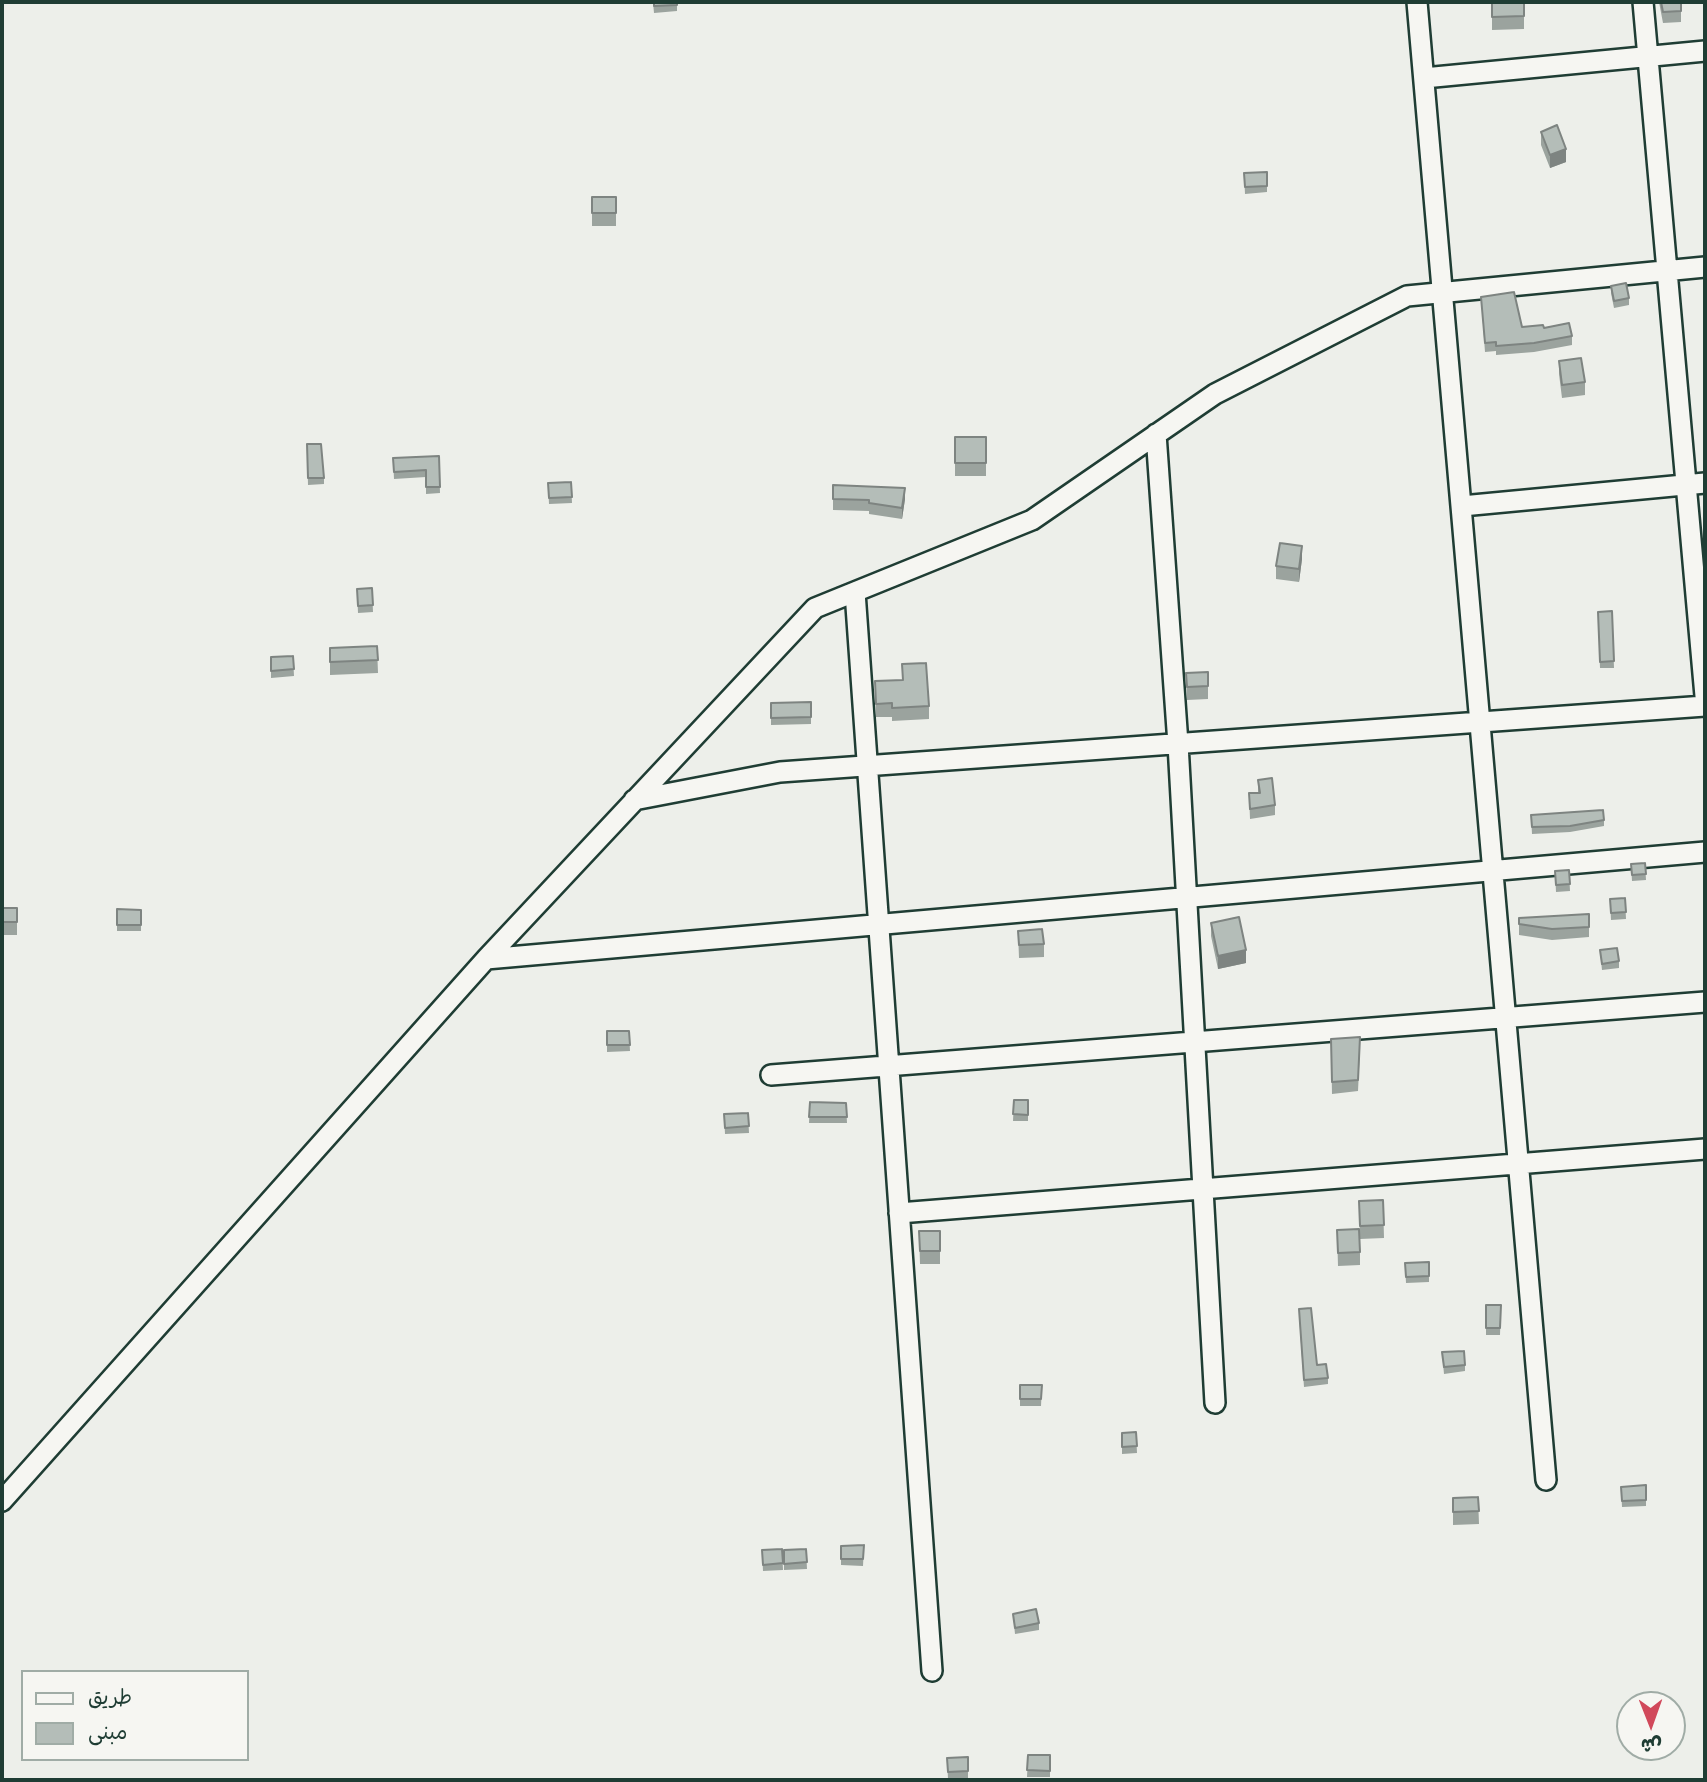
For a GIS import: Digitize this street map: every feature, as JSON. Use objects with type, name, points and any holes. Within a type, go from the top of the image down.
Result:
[{"type":"street","points":[[1417,2],[1546,1480]]},
{"type":"street","points":[[1643,2],[1667,271],[1696,484],[1705,696]]},
{"type":"street","points":[[1424,78],[1705,51]]},
{"type":"street","points":[[2,1502],[486,959],[815,608],[1032,520],[1215,394],[1407,296],[1705,267]]},
{"type":"street","points":[[1156,434],[1178,744],[1215,1404]]},
{"type":"street","points":[[1462,506],[1696,484]]},
{"type":"street","points":[[855,592],[932,1671]]},
{"type":"street","points":[[634,800],[780,772],[1705,705]]},
{"type":"street","points":[[486,959],[1705,852]]},
{"type":"street","points":[[771,1075],[1705,1002]]},
{"type":"street","points":[[899,1213],[1705,1149]]},
{"type":"building","points":[[654,2],[677,2],[677,5],[654,6]]},
{"type":"building","points":[[1524,2],[1524,16],[1492,17],[1492,3]]},
{"type":"building","points":[[1661,2],[1681,2],[1681,11],[1663,12]]},
{"type":"building","points":[[1557,125],[1566,149],[1550,155],[1541,132]]},
{"type":"building","points":[[1267,172],[1267,186],[1245,187],[1244,173]]},
{"type":"building","points":[[592,197],[616,197],[616,213],[592,213]]},
{"type":"building","points":[[1626,283],[1629,298],[1614,301],[1611,286]]},
{"type":"building","points":[[1514,292],[1522,327],[1543,325],[1544,328],[1569,323],[1572,336],[1534,343],[1496,346],[1496,342],[1485,343],[1481,297]]},
{"type":"building","points":[[1581,358],[1585,382],[1562,385],[1559,361]]},
{"type":"building","points":[[955,437],[986,437],[986,463],[955,463]]},
{"type":"building","points":[[307,444],[321,444],[324,478],[308,478]]},
{"type":"building","points":[[439,456],[440,487],[426,487],[426,470],[394,472],[393,458]]},
{"type":"building","points":[[571,482],[572,497],[549,498],[548,483]]},
{"type":"building","points":[[833,485],[905,488],[902,508],[869,503],[869,500],[833,499]]},
{"type":"building","points":[[1280,543],[1302,546],[1299,569],[1276,566]]},
{"type":"building","points":[[372,588],[373,605],[358,606],[357,589]]},
{"type":"building","points":[[1612,611],[1614,661],[1600,662],[1598,612]]},
{"type":"building","points":[[377,646],[378,660],[330,662],[330,648]]},
{"type":"building","points":[[293,656],[294,669],[271,671],[271,657]]},
{"type":"building","points":[[926,663],[929,706],[892,708],[892,703],[876,704],[875,681],[903,680],[902,664]]},
{"type":"building","points":[[1208,672],[1208,686],[1187,687],[1186,673]]},
{"type":"building","points":[[811,702],[811,717],[771,718],[771,703]]},
{"type":"building","points":[[1272,778],[1275,805],[1250,809],[1249,793],[1260,793],[1258,780]]},
{"type":"building","points":[[1603,810],[1604,820],[1570,826],[1532,827],[1531,815]]},
{"type":"building","points":[[1645,863],[1646,874],[1632,875],[1631,864]]},
{"type":"building","points":[[1569,870],[1570,884],[1556,885],[1555,871]]},
{"type":"building","points":[[1625,898],[1626,912],[1611,913],[1610,899]]},
{"type":"building","points":[[2,908],[17,908],[17,922],[2,922]]},
{"type":"building","points":[[117,909],[141,910],[141,925],[117,925]]},
{"type":"building","points":[[1589,914],[1589,927],[1552,929],[1519,924],[1519,918]]},
{"type":"building","points":[[1239,917],[1246,950],[1218,956],[1211,923]]},
{"type":"building","points":[[1042,929],[1044,944],[1019,945],[1018,931]]},
{"type":"building","points":[[1617,948],[1619,961],[1602,964],[1600,950]]},
{"type":"building","points":[[607,1031],[629,1031],[630,1045],[607,1045]]},
{"type":"building","points":[[1360,1037],[1358,1080],[1332,1082],[1331,1039]]},
{"type":"building","points":[[1014,1100],[1028,1100],[1028,1115],[1013,1114]]},
{"type":"building","points":[[810,1102],[846,1103],[847,1117],[809,1117]]},
{"type":"building","points":[[748,1113],[749,1126],[725,1128],[724,1114]]},
{"type":"building","points":[[1383,1200],[1384,1225],[1360,1226],[1359,1201]]},
{"type":"building","points":[[1359,1229],[1360,1252],[1338,1253],[1337,1230]]},
{"type":"building","points":[[919,1231],[940,1231],[940,1251],[920,1251]]},
{"type":"building","points":[[1429,1262],[1429,1276],[1406,1277],[1405,1263]]},
{"type":"building","points":[[1486,1305],[1501,1305],[1500,1328],[1486,1328]]},
{"type":"building","points":[[1311,1308],[1317,1365],[1326,1364],[1328,1378],[1304,1380],[1299,1309]]},
{"type":"building","points":[[1464,1351],[1465,1365],[1444,1367],[1442,1352]]},
{"type":"building","points":[[1020,1385],[1042,1385],[1041,1399],[1020,1399]]},
{"type":"building","points":[[1136,1432],[1137,1446],[1122,1447],[1122,1433]]},
{"type":"building","points":[[1646,1485],[1646,1500],[1622,1501],[1621,1487]]},
{"type":"building","points":[[1478,1497],[1479,1511],[1453,1512],[1453,1498]]},
{"type":"building","points":[[864,1545],[863,1559],[841,1559],[841,1546]]},
{"type":"building","points":[[782,1549],[783,1563],[763,1565],[762,1550]]},
{"type":"building","points":[[806,1549],[807,1562],[784,1564],[784,1550]]},
{"type":"building","points":[[1036,1609],[1039,1623],[1015,1628],[1013,1614]]},
{"type":"building","points":[[1028,1755],[1050,1755],[1050,1771],[1027,1770]]},
{"type":"building","points":[[968,1757],[968,1771],[948,1772],[947,1758]]}]
